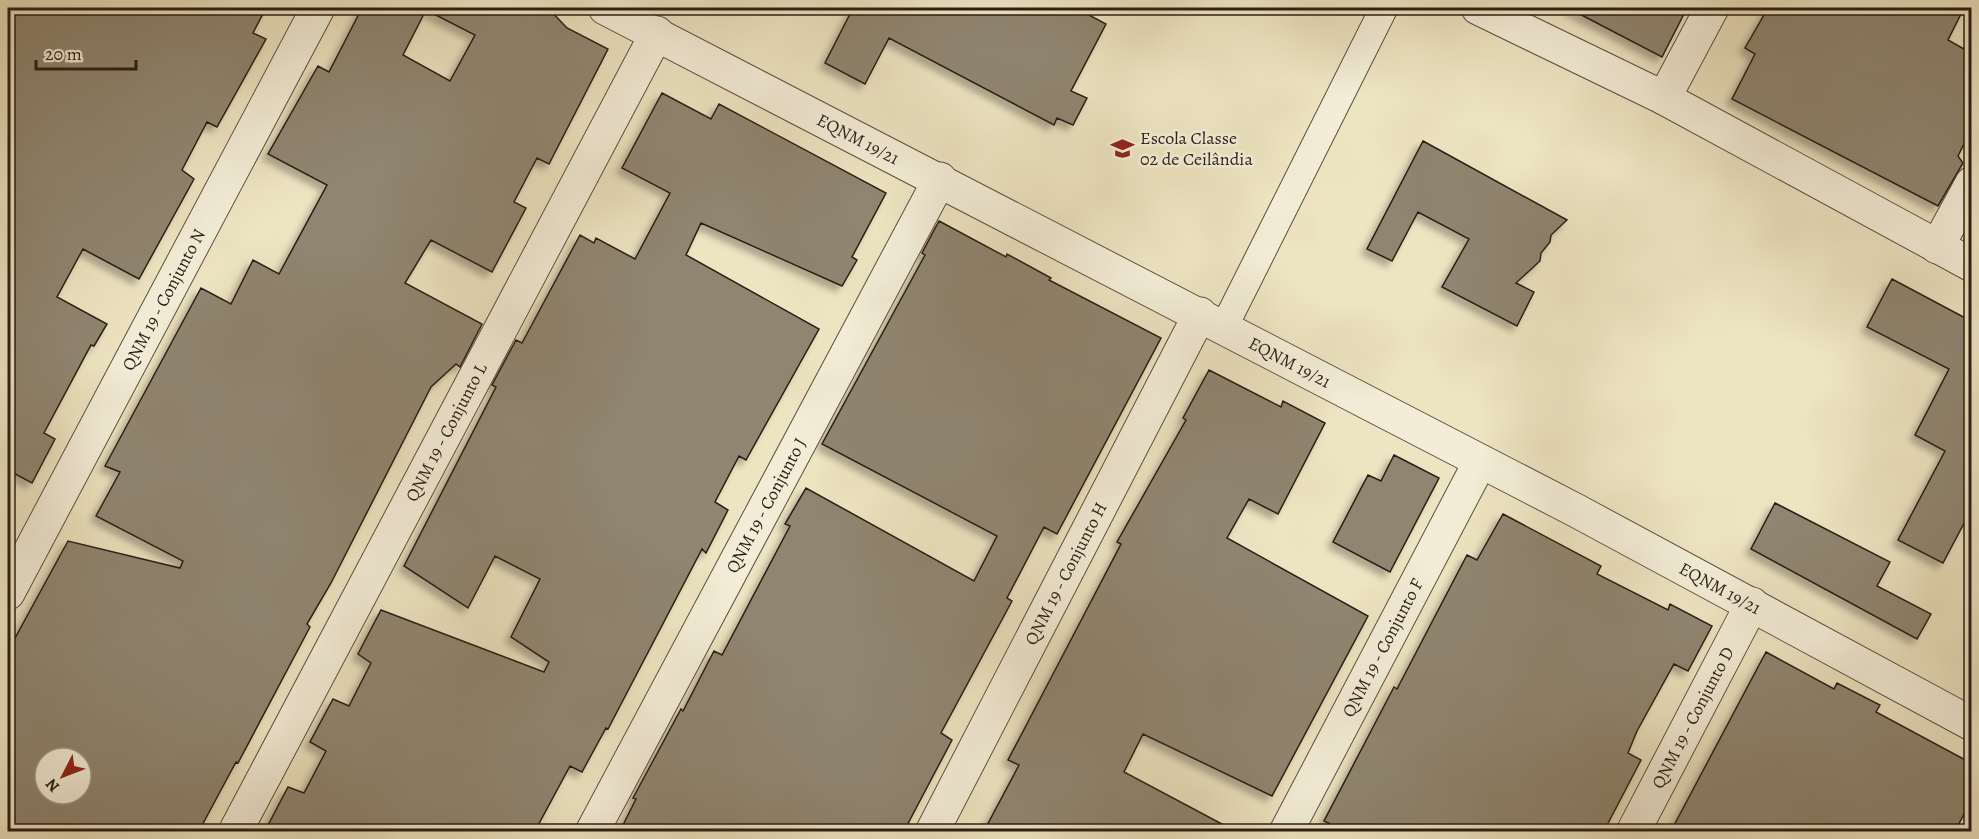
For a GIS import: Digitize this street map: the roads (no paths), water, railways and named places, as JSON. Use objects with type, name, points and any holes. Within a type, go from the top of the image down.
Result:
[{"type":"street","name":"QNM 19 - Conjunto N","points":[[8,593],[318,8]]},
{"type":"street","points":[[1212,320],[1384,8]]},
{"type":"street","points":[[1478,8],[1664,99],[1971,265]]},
{"type":"street","points":[[1664,99],[1712,8]]},
{"type":"street","name":"EQNM 19/21","points":[[614,10],[1212,320],[1752,604],[1971,724]]},
{"type":"street","name":"QNM 19 - Conjunto L","points":[[235,831],[657,33]]},
{"type":"street","name":"QNM 19 - Conjunto J","points":[[592,831],[940,179]]},
{"type":"street","points":[[1937,247],[1971,183]]},
{"type":"street","name":"QNM 19 - Conjunto H","points":[[932,831],[1212,320]]},
{"type":"street","name":"QNM 19 - Conjunto F","points":[[1286,831],[1480,462]]},
{"type":"street","name":"QNM 19 - Conjunto D","points":[[1633,831],[1752,604]]},
{"type":"place","name":"Escola Classe 02 de Ceilândia","points":[[1122,148]]}]
